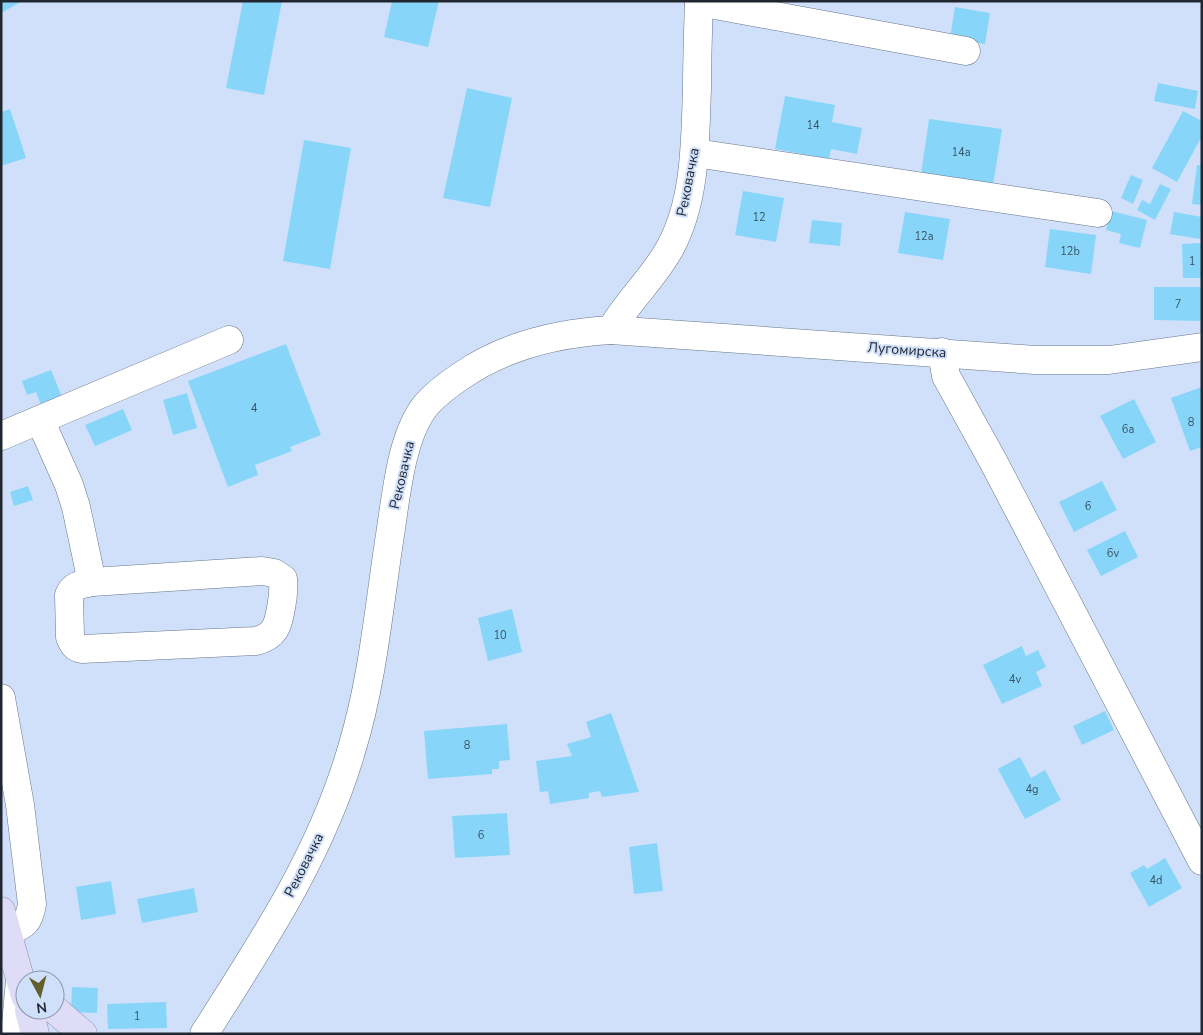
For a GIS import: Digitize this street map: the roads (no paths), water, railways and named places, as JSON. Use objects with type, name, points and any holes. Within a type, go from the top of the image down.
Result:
[{"type":"main road","points":[[4,922],[18,970]]},
{"type":"main road","points":[[65,1019],[83,1034]]},
{"type":"main road","points":[[32,1020],[35,1034]]},
{"type":"street","points":[[699,2],[966,51]]},
{"type":"street","name":"Рековачка","points":[[204,1034],[259,948],[303,873],[334,804],[352,749],[364,702],[399,475],[414,427],[426,405],[444,387],[470,370],[514,348],[536,341],[582,332],[611,330],[620,314],[651,276],[671,246],[683,214],[695,153],[699,2]]},
{"type":"street","points":[[695,153],[1098,213]]},
{"type":"street","name":"Лугомирска","points":[[611,330],[1064,361],[1130,358],[1202,347]]},
{"type":"street","points":[[1,436],[229,340]]},
{"type":"street","points":[[942,352],[943,366],[949,382],[998,470],[1202,861]]},
{"type":"street","points":[[40,420],[69,485],[76,507],[92,582]]},
{"type":"street","points":[[262,571],[274,573],[283,579],[284,589],[278,624],[272,633],[264,639],[256,641],[79,648],[74,646],[70,637],[69,595],[76,586],[92,582],[262,571]]},
{"type":"street","points":[[1,698],[20,805],[32,904],[30,914],[24,924],[4,922]]},
{"type":"street","points":[[15,1034],[17,1020]]}]
